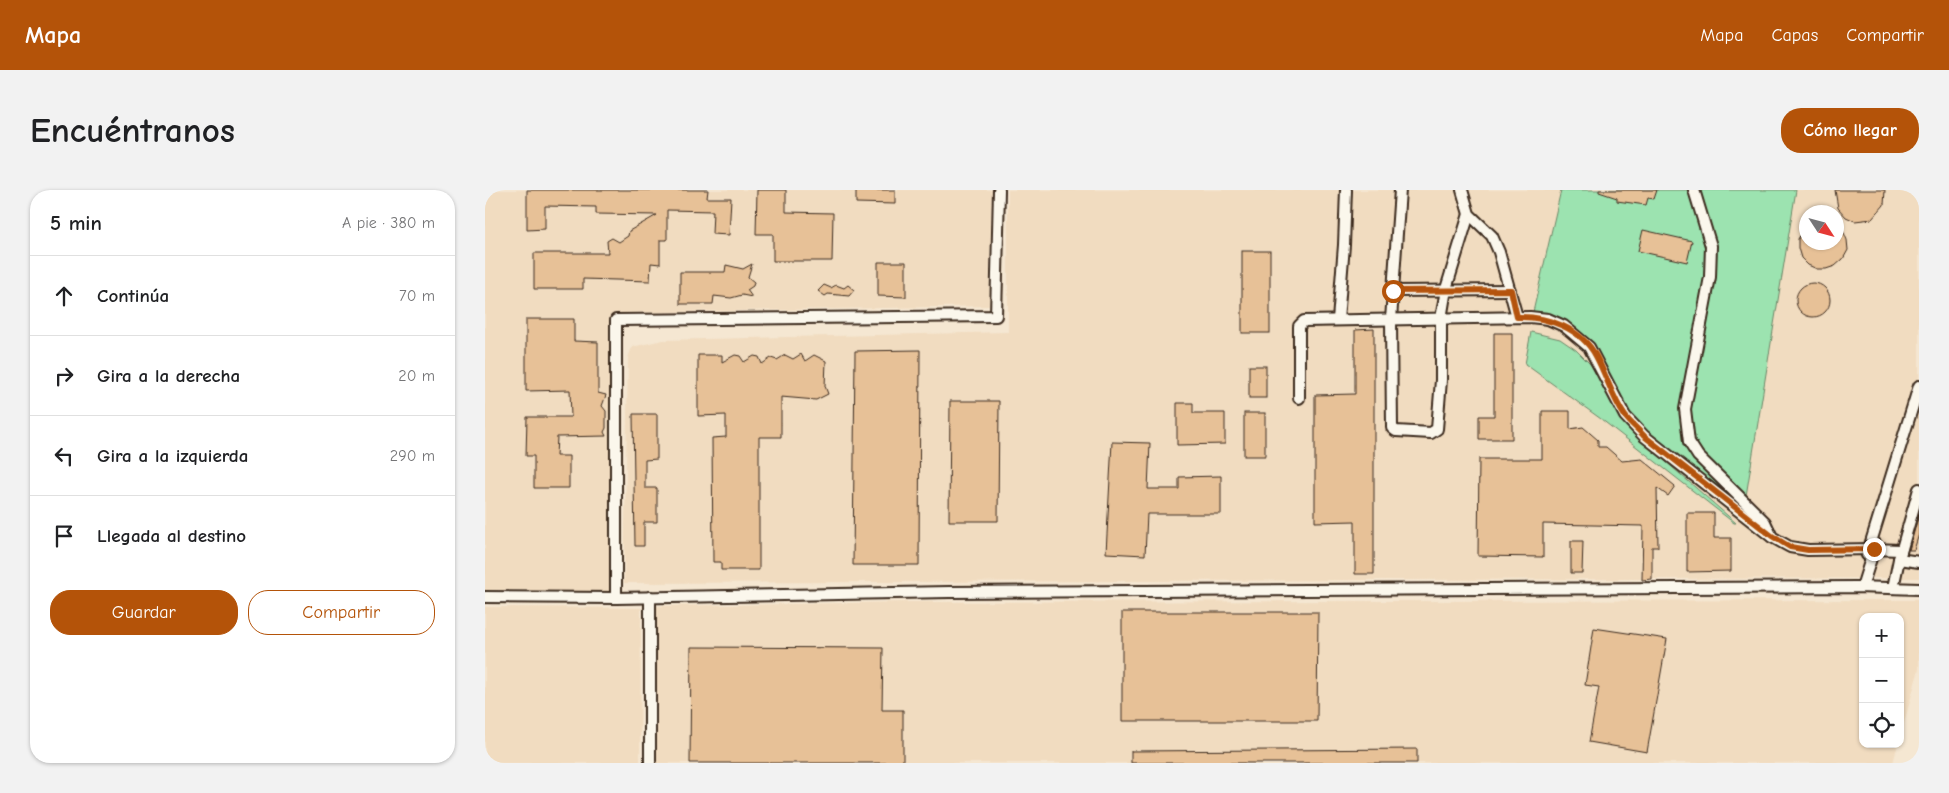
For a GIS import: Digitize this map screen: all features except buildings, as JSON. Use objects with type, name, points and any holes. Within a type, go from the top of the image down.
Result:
[{"type":"street","points":[[616,598],[616,320],[996,316],[999,190]]},
{"type":"street","points":[[1338,320],[1344,245],[1345,190]]},
{"type":"street","points":[[1400,190],[1391,320],[1392,428],[1396,431],[1431,433],[1437,429],[1441,380],[1441,319],[1446,289],[1469,214]]},
{"type":"street","points":[[1462,190],[1469,214],[1492,236],[1511,290],[1517,317]]},
{"type":"street","points":[[1694,190],[1711,246],[1710,277],[1685,409],[1689,442],[1698,456],[1765,522],[1772,536]]},
{"type":"street","points":[[1393,291],[1446,289],[1511,290]]},
{"type":"street","points":[[1299,398],[1299,326],[1304,321],[1314,319],[1391,320],[1517,317],[1548,319],[1564,326],[1581,338],[1596,356],[1625,416],[1644,436],[1772,536],[1790,547],[1808,550],[1872,549],[1900,555],[1919,562]]},
{"type":"street","points":[[1872,549],[1919,386]]},
{"type":"street","points":[[1860,587],[1919,406]]},
{"type":"street","points":[[1893,588],[1900,555],[1919,489]]},
{"type":"street","points":[[485,597],[616,598],[949,592],[1860,587],[1919,589]]},
{"type":"street","points":[[650,597],[650,763]]},
{"type":"shaded area","points":[[485,190],[992,190],[989,306],[625,313],[618,320],[613,592],[485,590]]},
{"type":"shaded area","points":[[1008,190],[1919,190],[1919,578],[624,583],[628,358],[632,347],[663,340],[1008,332]]},
{"type":"shaded area","points":[[1919,600],[1919,669],[1904,723],[1904,613],[1859,613],[1859,748],[1897,748],[1893,763],[656,763],[656,606],[908,602]]},
{"type":"shaded area","points":[[485,607],[641,608],[640,763],[485,763]]},
{"type":"green space","points":[[1561,190],[1796,190],[1745,502],[1748,517],[1630,416],[1601,361],[1540,313],[1533,312]]},
{"type":"green space","points":[[1531,332],[1560,339],[1576,350],[1590,364],[1632,432],[1736,523],[1601,419],[1525,364]]},
{"type":"route","points":[[1393,291],[1446,289],[1511,290],[1517,317],[1548,319],[1564,326],[1581,338],[1596,356],[1625,416],[1644,436],[1772,536],[1790,547],[1808,550],[1874,549]]}]
